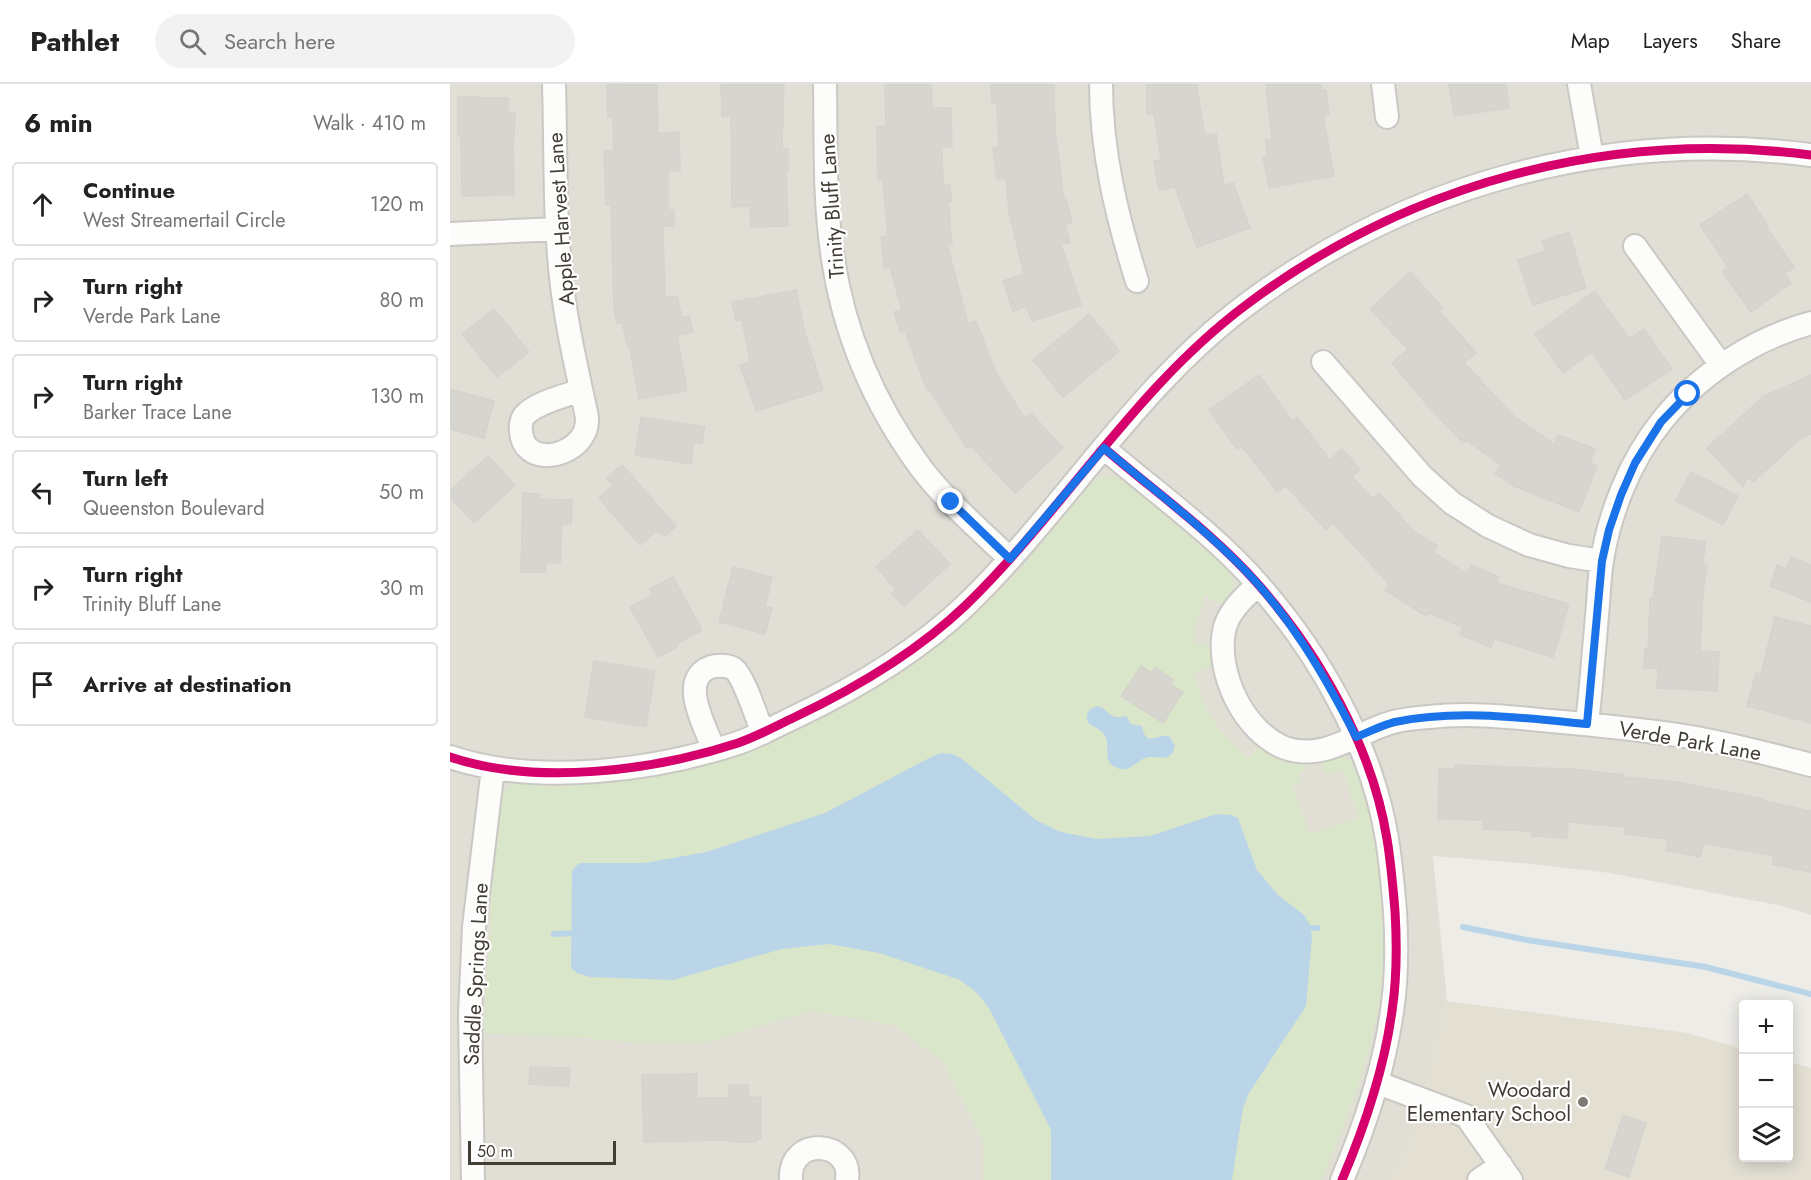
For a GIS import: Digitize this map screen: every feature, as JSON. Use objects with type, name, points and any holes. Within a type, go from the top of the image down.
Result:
[{"type":"street","name":"Apple Harvest Lane","points":[[555,84],[561,278],[581,390]]},
{"type":"street","name":"Trinity Bluff Lane","points":[[825,84],[827,201],[832,251],[841,303],[855,350],[875,396],[922,470],[951,502],[1010,559]]},
{"type":"street","points":[[1101,84],[1101,112],[1110,178],[1137,281]]},
{"type":"street","points":[[1383,84],[1388,117]]},
{"type":"street","points":[[1579,84],[1592,158]]},
{"type":"street","points":[[450,757],[493,768],[548,772],[626,768],[664,763],[714,750],[763,733],[873,675],[926,640],[964,607],[1010,559],[1153,390],[1202,341],[1245,306],[1294,272],[1341,243],[1388,219],[1435,199],[1485,182],[1541,167],[1626,152],[1675,148],[1724,148],[1811,155]]},
{"type":"street","points":[[450,234],[558,229]]},
{"type":"street","points":[[1635,246],[1721,365]]},
{"type":"street","points":[[1587,724],[1602,561],[1609,530],[1635,463],[1661,422],[1721,365],[1788,329],[1811,323]]},
{"type":"street","points":[[1323,362],[1422,476],[1452,503],[1488,526],[1529,545],[1569,556],[1602,561]]},
{"type":"street","points":[[1104,448],[1207,534],[1258,584],[1306,646],[1328,683],[1356,737],[1374,786],[1387,837],[1393,885],[1397,944],[1393,1010],[1378,1083],[1358,1143],[1342,1180]]},
{"type":"street","name":"Verde Park Lane","points":[[1258,584],[1232,610],[1224,631],[1223,649],[1226,671],[1235,699],[1246,717],[1265,736],[1285,748],[1305,752],[1325,750],[1393,723],[1431,717],[1471,715],[1587,724],[1694,738],[1811,765]]},
{"type":"street","points":[[714,750],[695,697],[694,684],[701,673],[712,667],[723,666],[734,669],[742,680],[763,733]]},
{"type":"street","name":"Saddle Springs Lane","points":[[473,1180],[470,1014],[474,927],[493,768]]},
{"type":"street","points":[[1378,1083],[1466,1116],[1506,1172],[1479,1180]]},
{"type":"street","points":[[791,1180],[790,1172],[800,1154],[810,1149],[820,1148],[831,1150],[846,1164],[847,1180]]},
{"type":"shaded area","points":[[450,84],[1811,84],[1811,915],[1783,906],[1610,873],[1433,856],[1447,1001],[1414,1135],[1390,1180],[450,1180]]},
{"type":"shaded area","name":"Woodard Elementary School","points":[[1447,1001],[1687,1033],[1739,1048],[1739,1162],[1793,1162],[1793,1063],[1811,1068],[1811,1180],[1390,1180],[1414,1135]]},
{"type":"green space","points":[[1113,476],[1129,484],[1220,563],[1233,579],[1233,587],[1222,603],[1217,603],[1206,596],[1199,613],[1194,637],[1194,644],[1208,644],[1211,647],[1211,668],[1195,671],[1202,697],[1221,730],[1248,757],[1261,746],[1290,762],[1303,762],[1306,765],[1307,770],[1299,773],[1302,782],[1293,785],[1310,834],[1358,818],[1342,769],[1326,775],[1322,766],[1323,762],[1342,755],[1347,758],[1355,770],[1363,794],[1373,831],[1384,894],[1386,942],[1383,977],[1378,1012],[1360,1081],[1321,1180],[983,1180],[983,1142],[942,1061],[893,1025],[811,1011],[702,1044],[637,1043],[574,1037],[484,1033],[491,900],[502,798],[509,787],[520,781],[771,741],[848,706],[921,660],[970,620],[1012,579],[1092,483],[1100,478]]},
{"type":"water","points":[[1097,706],[1112,716],[1126,716],[1131,724],[1142,726],[1146,737],[1169,736],[1175,746],[1172,753],[1165,758],[1148,757],[1124,769],[1115,767],[1108,760],[1104,734],[1087,720],[1089,710]]},
{"type":"water","points":[[941,753],[961,758],[1036,820],[1061,832],[1097,839],[1150,836],[1216,814],[1238,818],[1257,870],[1277,894],[1304,915],[1309,923],[1312,937],[1306,1006],[1249,1093],[1243,1108],[1232,1180],[1051,1180],[1051,1130],[989,1008],[977,993],[960,980],[879,953],[829,944],[782,949],[673,980],[590,977],[577,973],[571,968],[572,873],[579,863],[645,863],[706,852],[825,813]]},
{"type":"building","points":[[607,84],[657,85],[658,133],[679,132],[680,171],[668,171],[668,210],[674,210],[674,226],[663,226],[665,298],[677,296],[682,318],[689,316],[693,332],[677,335],[687,391],[639,399],[629,344],[627,345],[622,322],[617,323],[614,308],[611,205],[606,205],[604,151],[614,151],[613,117],[608,117]]},
{"type":"building","points":[[721,84],[784,84],[782,149],[788,149],[788,172],[786,172],[788,226],[751,227],[750,206],[732,207],[731,116],[722,116]]},
{"type":"building","points":[[885,84],[931,84],[932,108],[951,108],[952,147],[942,147],[943,185],[950,185],[951,201],[948,201],[952,244],[947,244],[968,324],[976,321],[996,373],[1025,419],[1031,413],[1063,448],[1015,493],[971,446],[967,448],[929,389],[927,390],[905,331],[900,332],[894,312],[902,310],[890,267],[884,268],[881,237],[888,236],[883,179],[878,179],[877,127],[886,126]]},
{"type":"building","points":[[991,84],[1054,84],[1055,131],[1064,199],[1066,199],[1072,223],[1065,224],[1070,242],[1061,244],[1081,305],[1032,321],[1027,306],[1013,311],[1003,281],[1024,274],[1009,212],[1006,178],[997,179],[993,148],[999,147],[997,103],[992,103]]},
{"type":"building","points":[[1147,84],[1196,84],[1205,136],[1216,134],[1224,186],[1233,183],[1250,228],[1197,247],[1175,187],[1159,190],[1154,161],[1161,160],[1154,114],[1147,114]]},
{"type":"building","points":[[1266,84],[1321,84],[1322,91],[1326,90],[1329,115],[1323,115],[1334,176],[1269,188],[1263,157],[1268,156],[1265,140],[1272,139]]},
{"type":"building","points":[[1449,84],[1506,84],[1509,108],[1454,116]]},
{"type":"building","points":[[458,97],[508,98],[508,112],[515,112],[514,195],[462,196]]},
{"type":"building","points":[[1747,194],[1768,226],[1766,227],[1794,267],[1785,274],[1791,283],[1751,312],[1722,272],[1728,267],[1700,225]]},
{"type":"building","points":[[1569,232],[1586,288],[1533,305],[1518,260],[1545,251],[1542,241]]},
{"type":"building","points":[[1410,272],[1443,308],[1439,311],[1476,353],[1464,363],[1515,417],[1554,444],[1558,435],[1595,449],[1590,463],[1597,466],[1579,512],[1514,486],[1495,473],[1501,465],[1466,440],[1463,443],[1392,363],[1408,349],[1370,309]]},
{"type":"building","points":[[796,290],[805,333],[823,390],[756,411],[740,365],[750,362],[742,320],[736,321],[732,302]]},
{"type":"building","points":[[1595,291],[1629,339],[1644,329],[1672,369],[1625,400],[1592,352],[1563,373],[1535,334]]},
{"type":"building","points":[[494,309],[529,352],[497,377],[462,334]]},
{"type":"building","points":[[1089,314],[1119,351],[1063,397],[1033,360]]},
{"type":"building","points":[[1259,375],[1292,421],[1297,417],[1330,460],[1342,449],[1360,469],[1352,477],[1373,499],[1379,493],[1413,530],[1437,546],[1433,552],[1467,574],[1471,565],[1499,577],[1497,583],[1569,604],[1553,657],[1494,639],[1491,647],[1460,635],[1463,627],[1428,613],[1426,616],[1385,590],[1389,584],[1333,523],[1326,530],[1286,486],[1277,492],[1242,446],[1237,449],[1209,410]]},
{"type":"building","points":[[1811,375],[1811,434],[1800,439],[1753,482],[1748,477],[1743,487],[1707,448],[1764,396]]},
{"type":"building","points":[[450,389],[494,401],[484,438],[450,429]]},
{"type":"building","points":[[641,417],[705,427],[702,444],[694,443],[691,464],[635,455]]},
{"type":"building","points":[[488,456],[515,485],[474,523],[450,497],[450,491]]},
{"type":"building","points":[[622,465],[676,526],[664,537],[658,530],[640,545],[599,498],[613,485],[607,478]]},
{"type":"building","points":[[1691,472],[1738,496],[1723,525],[1676,501]]},
{"type":"building","points":[[523,493],[540,494],[539,499],[572,500],[571,524],[562,524],[560,563],[546,562],[545,572],[521,572]]},
{"type":"building","points":[[918,530],[950,564],[904,606],[892,594],[896,589],[876,567]]},
{"type":"building","points":[[1662,536],[1706,542],[1702,565],[1707,565],[1700,651],[1719,652],[1717,691],[1657,688],[1658,668],[1644,668],[1645,648],[1648,649],[1650,599],[1653,599]]},
{"type":"building","points":[[1791,557],[1811,565],[1811,602],[1770,586],[1777,565],[1786,569]]},
{"type":"building","points":[[733,567],[772,577],[765,606],[772,608],[765,634],[719,622]]},
{"type":"building","points":[[673,577],[702,630],[658,657],[630,607],[653,595],[650,589]]},
{"type":"building","points":[[1775,617],[1811,626],[1811,723],[1747,706],[1756,673],[1761,674]]},
{"type":"building","points":[[594,661],[655,671],[646,727],[585,717]]},
{"type":"building","points":[[1141,666],[1152,673],[1156,668],[1173,680],[1171,685],[1183,692],[1163,723],[1121,696]]},
{"type":"building","points":[[1455,765],[1570,769],[1624,775],[1623,777],[1677,782],[1811,811],[1811,872],[1772,864],[1774,856],[1703,843],[1700,857],[1666,850],[1668,839],[1624,834],[1625,827],[1568,822],[1567,838],[1532,836],[1532,831],[1483,829],[1483,820],[1438,819],[1439,769],[1455,769]]},
{"type":"building","points":[[530,1067],[570,1068],[569,1086],[529,1084]]},
{"type":"building","points":[[697,1074],[697,1098],[729,1098],[729,1085],[748,1085],[749,1098],[761,1097],[761,1139],[756,1139],[756,1142],[723,1140],[644,1142],[642,1075]]},
{"type":"building","points":[[1623,1115],[1646,1123],[1629,1177],[1605,1169]]},
{"type":"waterway","points":[[1463,927],[1527,940],[1706,967],[1811,994]]},
{"type":"waterway","points":[[1302,928],[1317,928]]},
{"type":"waterway","points":[[554,934],[576,933]]},
{"type":"cycle path","points":[[450,757],[484,766],[557,773],[632,767],[669,761],[705,753],[753,737],[818,706],[863,681],[927,638],[966,605],[1035,530],[1134,411],[1206,338],[1246,305],[1309,262],[1375,226],[1443,197],[1514,174],[1586,159],[1660,150],[1735,149],[1811,155]]},
{"type":"cycle path","points":[[1104,448],[1183,513],[1240,564],[1280,610],[1340,702],[1369,770],[1380,804],[1391,866],[1396,936],[1395,986],[1379,1076],[1366,1118],[1342,1180]]},
{"type":"place","name":"Woodard Elementary School","points":[[1583,1102]]},
{"type":"route","points":[[951,502],[1010,559],[1104,448],[1207,534],[1258,584],[1306,646],[1356,737],[1393,723],[1431,717],[1471,715],[1587,724],[1602,561],[1609,530],[1635,463],[1661,422],[1688,394]]}]
